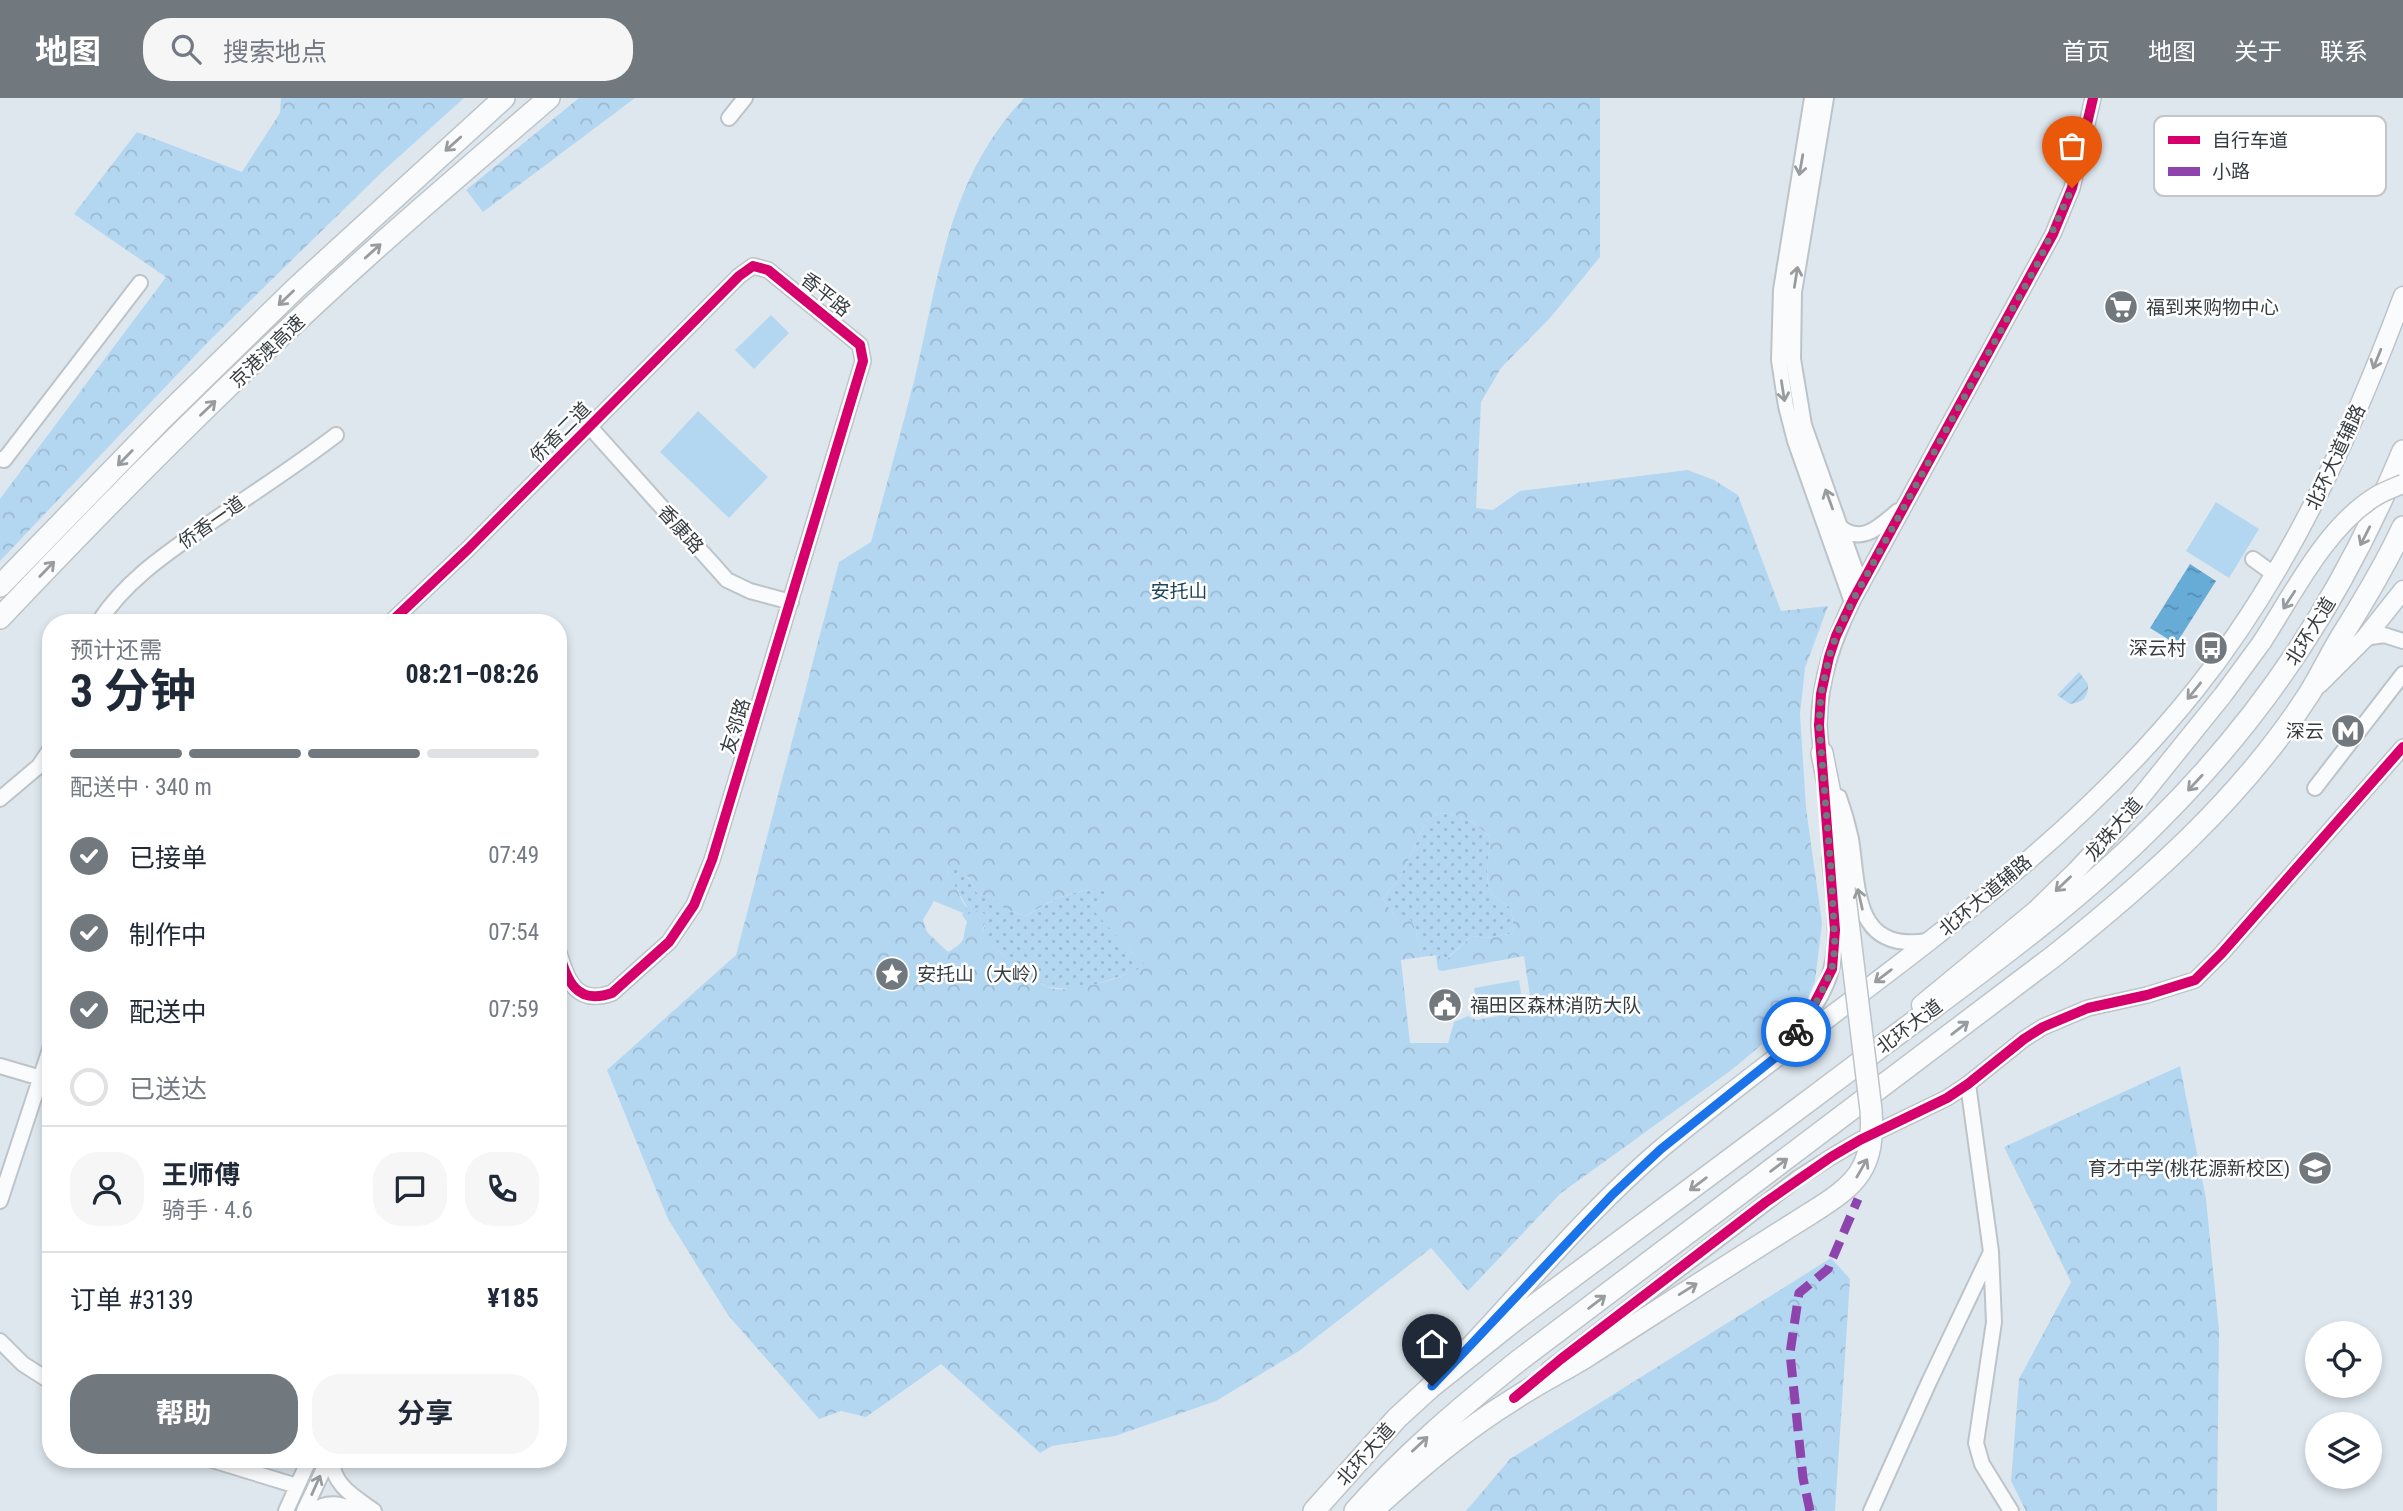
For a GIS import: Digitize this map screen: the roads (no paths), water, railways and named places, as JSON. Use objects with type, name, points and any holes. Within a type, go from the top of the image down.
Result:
[{"type":"highway","name":"京港澳高速","points":[[0,586],[162,419],[297,288],[504,98]]},
{"type":"highway","name":"京港澳高速","points":[[0,618],[125,489],[254,362],[373,251],[549,98]]},
{"type":"highway","name":"北环大道","points":[[1314,1511],[1397,1418],[1432,1386],[1516,1319],[2030,933],[2155,825],[2202,775],[2284,673],[2319,621],[2366,534],[2403,452]]},
{"type":"highway","name":"北环大道","points":[[1355,1511],[1434,1432],[1517,1362],[1917,1062],[2120,904],[2171,858],[2222,804],[2309,694],[2342,635],[2365,601],[2403,527]]},
{"type":"highway","points":[[1372,1511],[1418,1469],[1514,1398],[1585,1357],[1843,1192],[1866,1161],[1872,1137],[1871,1110],[1836,824],[1822,753]]},
{"type":"main road","name":"北环大道辅路","points":[[1432,1386],[1613,1194],[1661,1149],[1776,1057],[1957,920],[2078,817],[2122,771],[2202,681],[2275,575],[2328,476],[2403,296]]},
{"type":"main road","name":"龙珠大道","points":[[1772,1129],[1829,1078],[1983,955],[2076,871],[2115,829],[2223,695],[2262,642],[2324,546],[2346,519],[2374,497],[2403,484]]},
{"type":"main road","points":[[2309,694],[2365,638],[2403,590]]},
{"type":"street","points":[[729,118],[745,98]]},
{"type":"street","points":[[1812,98],[1781,290],[1779,360],[1795,441],[1852,602]]},
{"type":"street","points":[[1826,98],[1797,270],[1792,337],[1795,381],[1804,425],[1861,586]]},
{"type":"street","points":[[1776,1057],[1811,1012],[1827,979],[1833,958],[1833,894],[1819,724],[1825,674],[1836,636],[2053,234],[2078,168],[2093,98]]},
{"type":"street","name":"香平路","points":[[753,266],[768,270],[860,345],[863,361]]},
{"type":"street","name":"侨香二道","points":[[399,614],[739,276],[753,266]]},
{"type":"street","points":[[0,459],[4,460],[140,283]]},
{"type":"street","name":"友邻路","points":[[567,976],[570,984],[589,996],[600,997],[612,993],[669,942],[694,905],[708,872],[863,361]]},
{"type":"street","name":"香康路","points":[[590,427],[727,580],[750,591],[791,602]]},
{"type":"street","name":"侨香一道","points":[[104,614],[146,568],[336,435]]},
{"type":"street","points":[[1839,526],[1851,534],[1865,535],[1904,506]]},
{"type":"street","points":[[2252,559],[2275,575]]},
{"type":"street","points":[[2365,638],[2384,635],[2403,641]]},
{"type":"street","points":[[2315,788],[2403,674]]},
{"type":"street","points":[[1514,1398],[1798,1178],[1860,1140],[1947,1098],[2024,1039],[2067,1015],[2195,980],[2222,953],[2403,747]]},
{"type":"street","points":[[1822,753],[1847,820],[1859,898],[1870,926],[1880,934],[1900,942],[1929,941]]},
{"type":"street","points":[[0,799],[42,762]]},
{"type":"street","points":[[0,1066],[42,1079]]},
{"type":"street","points":[[1968,1084],[1991,1252],[1994,1322],[1976,1443],[1982,1464],[2011,1511]]},
{"type":"street","points":[[0,1201],[42,1088]]},
{"type":"street","points":[[1871,1511],[1928,1382],[1991,1252]]},
{"type":"street","points":[[0,1341],[23,1364],[42,1376]]},
{"type":"street","points":[[238,1468],[297,1486]]},
{"type":"street","points":[[286,1511],[305,1468]]},
{"type":"street","points":[[304,1511],[326,1468]]},
{"type":"street","points":[[333,1468],[346,1491],[374,1511]]},
{"type":"street","points":[[313,1511],[322,1505],[334,1503],[358,1511]]},
{"type":"water","points":[[2190,564],[2216,581],[2176,644],[2150,628]]},
{"type":"place","name":"福到来购物中心","points":[[2121,307]]},
{"type":"place","name":"深云村","points":[[2211,648]]},
{"type":"place","name":"深云","points":[[2348,731]]},
{"type":"place","name":"安托山（大岭）","points":[[892,974]]},
{"type":"place","name":"福田区森林消防大队","points":[[1445,1005]]},
{"type":"place","name":"育才中学(桃花源新校区)","points":[[2315,1168]]},
{"type":"park label","name":"安托山","points":[[1179,591]]}]
